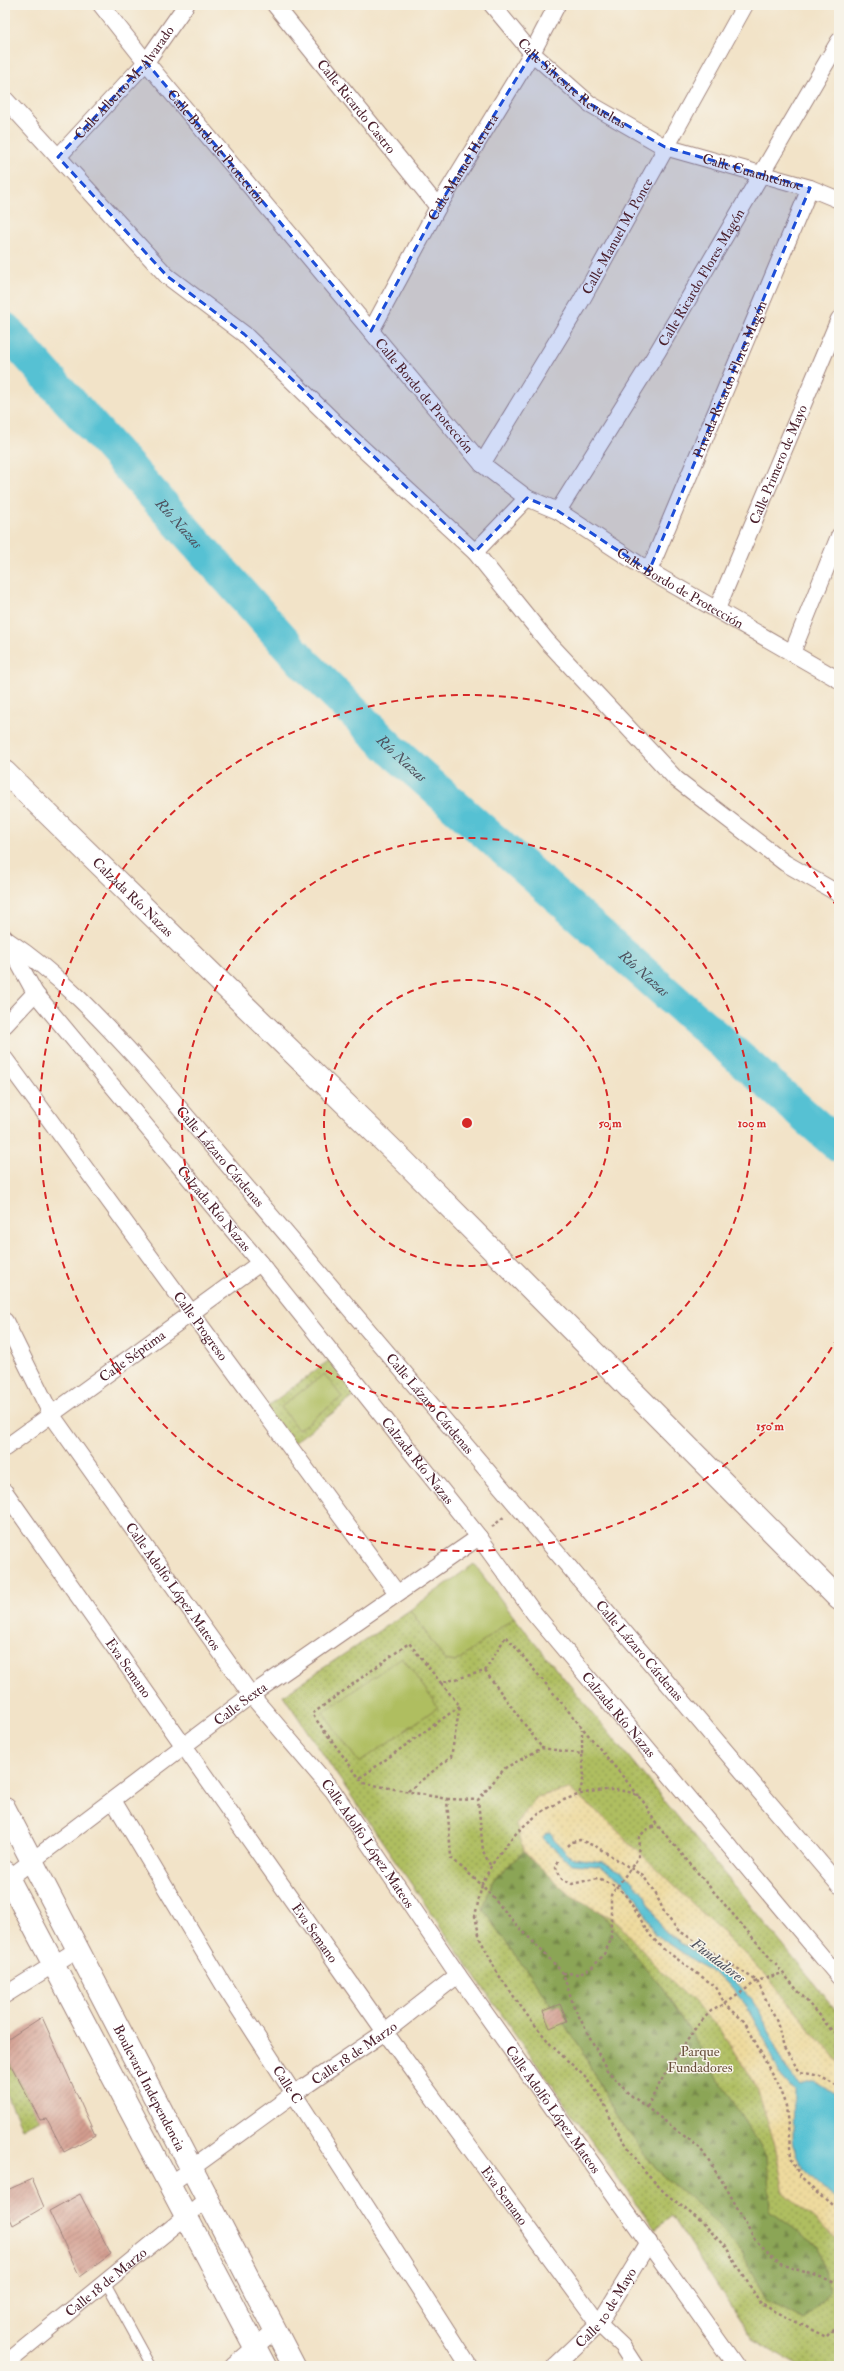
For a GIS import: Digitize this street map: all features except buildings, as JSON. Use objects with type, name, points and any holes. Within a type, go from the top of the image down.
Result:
[{"type":"street","name":"Calle Bordo de Protección","points":[[101,5],[146,62],[482,464],[527,498],[558,511],[650,571],[839,680]]},
{"type":"street","name":"Calle Alberto M. Alvarado","points":[[58,157],[146,62],[186,5]]},
{"type":"street","name":"Calle Ricardo Castro","points":[[275,5],[438,208]]},
{"type":"street","name":"Calle Silvestre Revueltas","points":[[492,5],[532,53],[590,104],[665,147]]},
{"type":"street","name":"Calle Manuel Herrera","points":[[371,331],[438,208],[532,53],[557,5]]},
{"type":"street","name":"Calle Manuel M. Ponce","points":[[482,464],[580,303],[665,147],[745,5]]},
{"type":"street","name":"Calle Ricardo Flores Magón","points":[[558,511],[658,351],[763,175],[839,41]]},
{"type":"street","points":[[5,99],[167,276],[244,334],[351,438],[475,552],[547,641],[676,779],[785,863],[839,894]]},
{"type":"street","name":"Calle Cuauhtémoc","points":[[665,147],[810,188],[839,200]]},
{"type":"street","name":"Privada Ricardo Flores Magón","points":[[650,571],[810,188]]},
{"type":"street","name":"Calle Primero de Mayo","points":[[718,609],[839,319]]},
{"type":"street","points":[[475,552],[527,498]]},
{"type":"street","points":[[792,653],[839,536]]},
{"type":"street","name":"Calzada Río Nazas","points":[[8,780],[403,1160],[839,1599]]},
{"type":"street","name":"Calzada Río Nazas","points":[[5,938],[36,993],[260,1263],[479,1538],[534,1613],[839,1977]]},
{"type":"street","name":"Calle Lázaro Cárdenas","points":[[5,938],[38,960],[74,992],[148,1071],[839,1885]]},
{"type":"street","points":[[5,1025],[36,993]]},
{"type":"street","name":"Calle Progreso","points":[[5,1059],[397,1593]]},
{"type":"street","name":"Calle Séptima","points":[[5,1448],[260,1263]]},
{"type":"street","name":"Calle Adolfo López Mateos","points":[[5,1321],[51,1414],[251,1696],[333,1791],[458,1975],[736,2366]]},
{"type":"street","name":"Eva Semano","points":[[5,1492],[185,1745],[385,2032],[599,2324],[622,2346],[635,2366]]},
{"type":"street","name":"Calle Sexta","points":[[7,1875],[31,1861],[251,1696],[397,1593],[479,1538]]},
{"type":"street","name":"Calle C","points":[[113,1800],[223,1984],[295,2093],[469,2366]]},
{"type":"street","name":"Boulevard Independencia","points":[[5,1809],[206,2200],[294,2366]]},
{"type":"street","name":"Boulevard Independencia","points":[[7,1875],[260,2357]]},
{"type":"street","points":[[5,1994],[78,1949]]},
{"type":"street","name":"Calle 18 de Marzo","points":[[170,2184],[295,2093],[385,2032],[458,1975]]},
{"type":"street","name":"Calle 18 de Marzo","points":[[10,2363],[106,2284],[186,2215],[206,2200]]},
{"type":"street","name":"Calle 10 de Mayo","points":[[562,2364],[599,2324],[649,2242]]},
{"type":"street","points":[[233,2366],[260,2357],[275,2330]]},
{"type":"lane","points":[[106,2284],[151,2366]]},
{"type":"path","points":[[479,1538],[517,1506]]},
{"type":"path","points":[[441,1683],[485,1671],[506,1636],[639,1796],[657,1825],[839,2039]]},
{"type":"path","points":[[408,1792],[451,1757],[460,1706],[409,1643],[312,1714],[363,1783],[408,1792],[447,1799],[478,1800]]},
{"type":"path","points":[[485,1671],[542,1748]]},
{"type":"path","points":[[360,1778],[460,1706]]},
{"type":"path","points":[[579,1795],[584,1776],[582,1729]]},
{"type":"path","points":[[490,1865],[483,1851],[478,1800],[505,1768],[542,1748],[582,1754]]},
{"type":"path","points":[[639,1796],[620,1790],[592,1790],[547,1807],[512,1837],[490,1865],[482,1886],[475,1916],[480,1939],[498,1974],[527,2015],[552,2046],[584,2076],[601,2097],[614,2126],[644,2171],[665,2193],[704,2223],[727,2249],[761,2304],[826,2337],[839,2324]]},
{"type":"path","points":[[447,1799],[451,1858],[482,1886],[563,1973],[574,2007],[607,2070],[628,2093],[700,2148],[727,2188],[755,2240],[783,2265],[839,2283]]},
{"type":"path","points":[[563,1973],[580,1974],[594,1966],[604,1954],[611,1940],[611,1895],[638,1858],[639,1837],[646,1830],[657,1825]]},
{"type":"path","points":[[568,1846],[572,1842],[580,1840],[597,1847],[643,1876],[654,1890],[665,1914],[678,1930],[757,1981],[777,2022],[784,2048],[800,2072],[820,2076],[839,2088]]},
{"type":"path","points":[[558,1861],[556,1868],[562,1880],[572,1884],[598,1878],[617,1886],[627,1897],[650,1935],[662,1948],[716,1987],[725,2004],[745,2022],[779,2088],[786,2106],[792,2158],[800,2177],[839,2211]]},
{"type":"path","points":[[646,2107],[666,2072],[697,2026],[711,2011],[730,2001],[757,1981],[783,1973]]},
{"type":"highlighted area","points":[[532,53],[590,104],[665,147],[810,188],[649,571],[558,511],[527,498],[475,552],[244,334],[167,276],[58,157],[146,62],[371,331],[438,207]]},
{"type":"green space","points":[[332,1358],[360,1392],[292,1444],[264,1409]]},
{"type":"green space","points":[[324,1374],[342,1397],[298,1430],[281,1407]]},
{"type":"green space","points":[[474,1564],[514,1617],[456,1662],[445,1660],[410,1610]]},
{"type":"green space","name":"Parque Fundadores","points":[[410,1610],[445,1660],[456,1662],[514,1617],[839,2014],[839,2366],[799,2366],[752,2340],[672,2216],[655,2229],[466,1964],[283,1695]]},
{"type":"green space","points":[[402,1657],[438,1707],[359,1763],[323,1712]]},
{"type":"green space","points":[[523,1852],[600,1911],[662,1988],[767,2156],[770,2211],[818,2246],[830,2292],[804,2320],[766,2300],[737,2246],[710,2216],[656,2169],[616,2116],[581,2048],[483,1910],[492,1881]]},
{"type":"green space","points":[[5,2054],[40,2120],[22,2128],[5,2090]]},
{"type":"sand","points":[[569,1789],[601,1815],[763,1972],[839,2063],[839,2241],[784,2193],[775,2145],[757,2088],[721,2030],[650,1959],[615,1920],[574,1898],[525,1853],[516,1824],[537,1797]]},
{"type":"water","points":[[551,1832],[554,1840],[573,1858],[603,1862],[624,1873],[645,1895],[662,1929],[732,1978],[753,2000],[787,2070],[799,2085],[815,2081],[839,2096],[839,2203],[803,2169],[796,2155],[793,2140],[794,2091],[780,2075],[767,2044],[745,2004],[728,1984],[655,1934],[638,1899],[619,1878],[599,1866],[571,1864],[546,1843],[543,1837],[546,1833]]},
{"type":"waterway","name":"Río Nazas","points":[[5,329],[303,662],[393,751],[839,1146]]},
{"type":"water label","name":"Fundadores","points":[[718,1961]]}]
